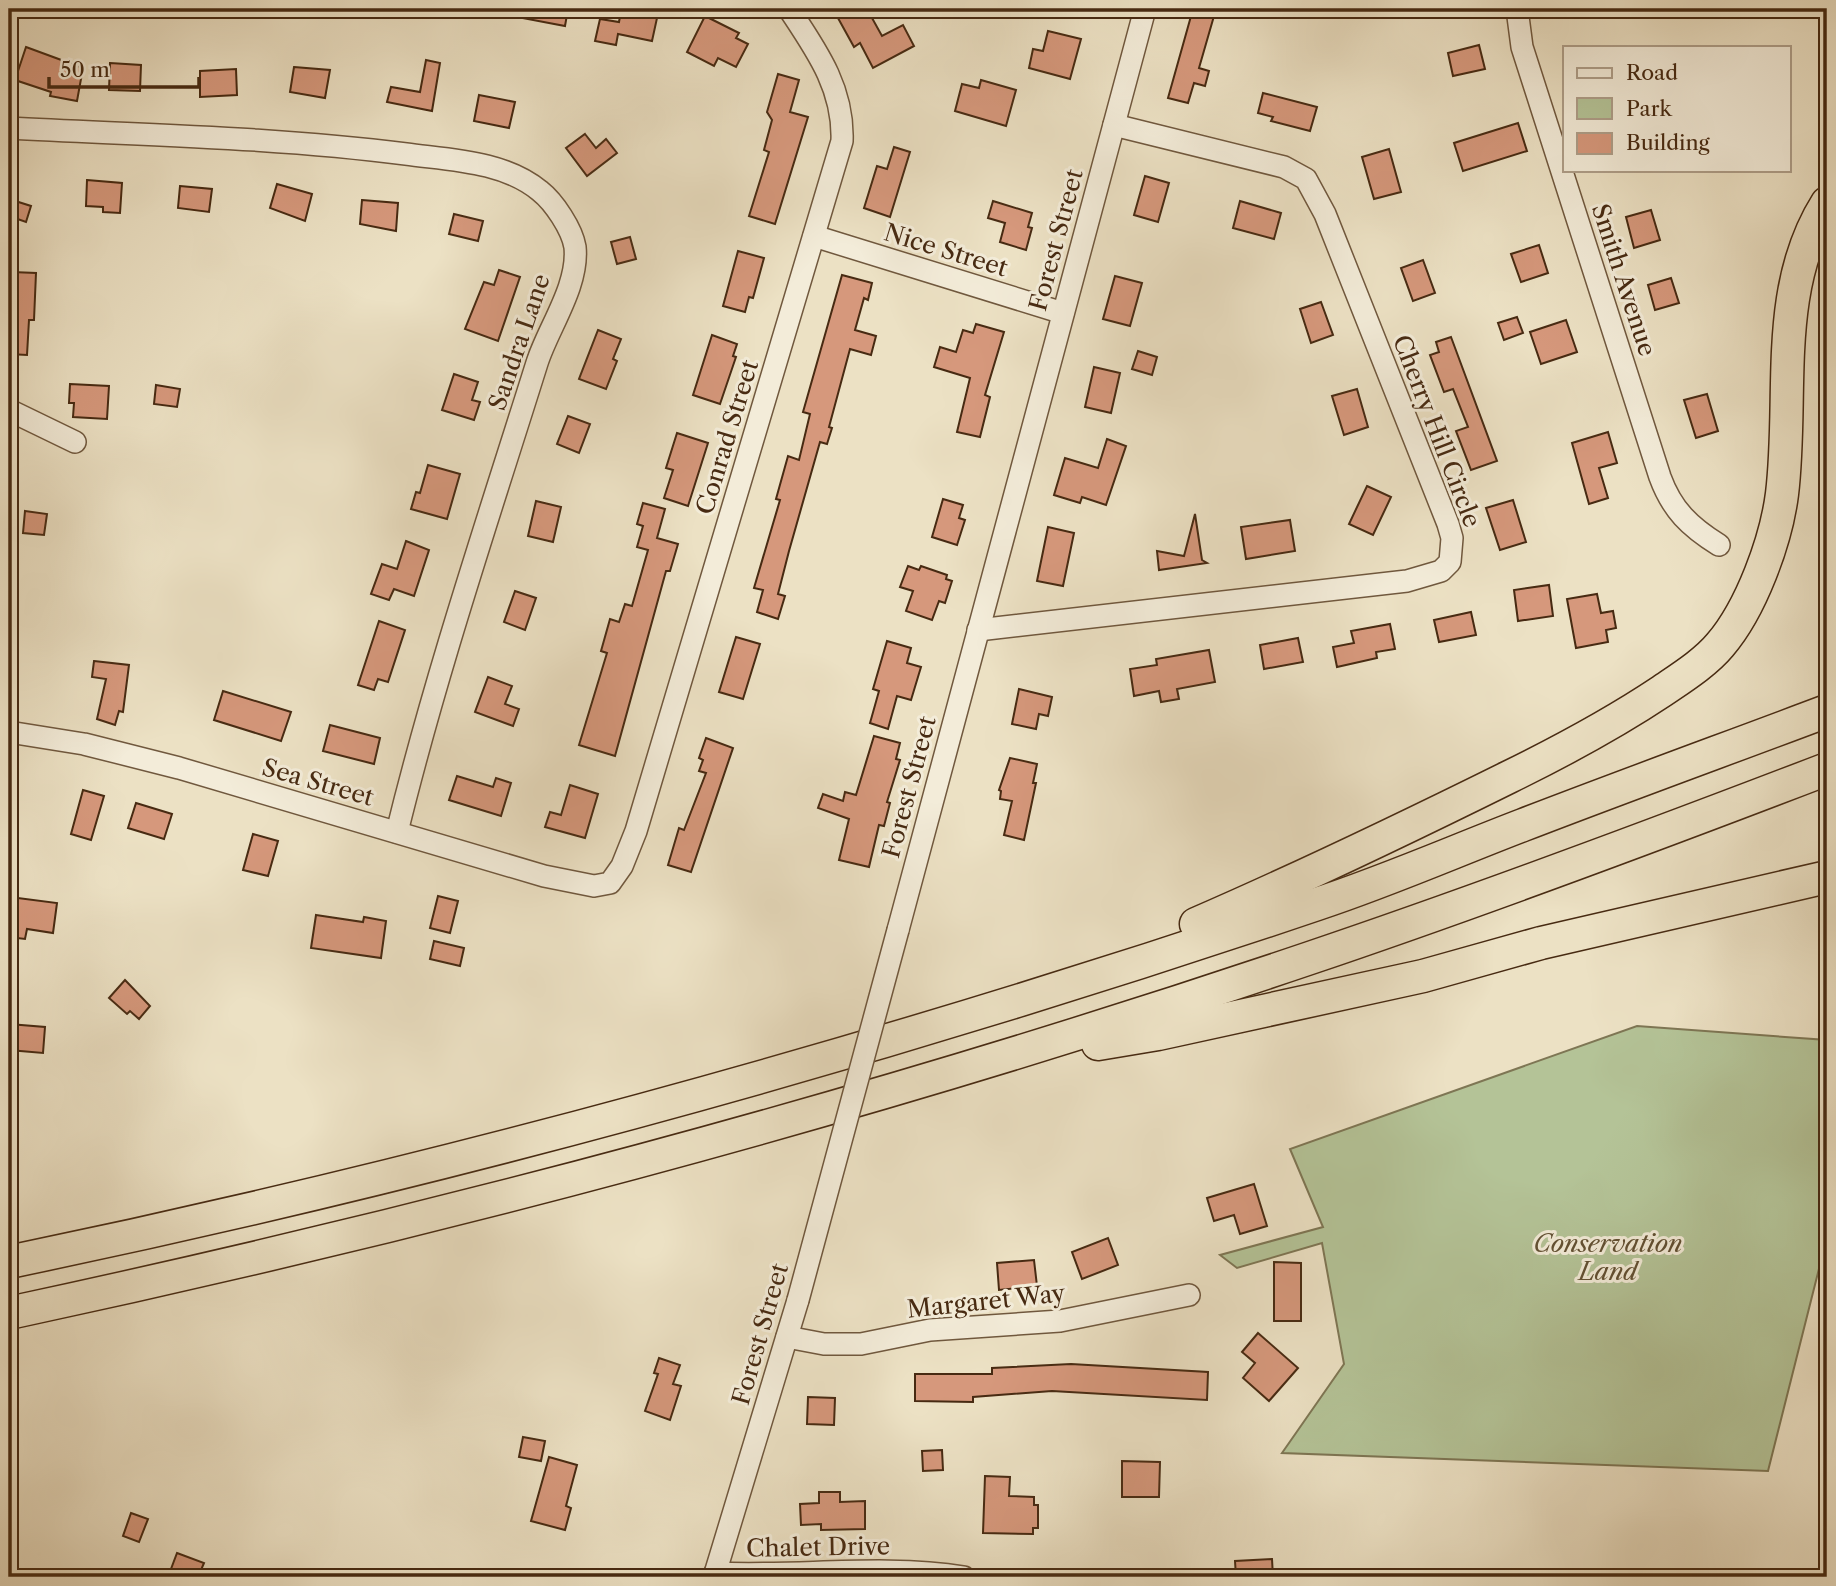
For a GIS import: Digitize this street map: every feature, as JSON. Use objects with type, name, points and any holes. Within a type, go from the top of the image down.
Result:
[{"type":"highway","points":[[1025,998],[1332,864],[1603,731],[1683,677],[1720,645],[1750,595],[1773,533],[1782,494],[1789,328],[1796,279],[1817,219],[1827,203]]},
{"type":"highway","points":[[9,1262],[156,1232],[504,1147],[778,1073],[1025,998],[1322,902],[1827,711]]},
{"type":"highway","points":[[9,1313],[463,1209],[756,1130],[986,1062],[1310,958],[1593,858],[1827,769]]},
{"type":"highway","points":[[986,1062],[1158,1034],[1365,989],[1541,943],[1827,877]]},
{"type":"street","name":"Conrad Street","points":[[610,883],[622,866],[636,831],[842,141],[843,115],[834,83],[789,9]]},
{"type":"street","name":"Forest Street","points":[[715,1575],[798,1300],[1145,9]]},
{"type":"street","name":"Smith Avenue","points":[[1517,9],[1522,47],[1668,499],[1681,517],[1719,545]]},
{"type":"street","name":"Cherry Hill Circle","points":[[978,630],[1407,581],[1441,571],[1450,562],[1452,538],[1448,524],[1325,214],[1306,179],[1284,167],[1114,125]]},
{"type":"street","name":"Sandra Lane","points":[[9,128],[302,141],[468,163],[509,173],[541,191],[562,218],[575,247],[570,280],[543,345],[475,553],[423,725],[397,832]]},
{"type":"street","name":"Nice Street","points":[[814,236],[1063,313]]},
{"type":"street","points":[[9,410],[75,442]]},
{"type":"street","name":"Sea Street","points":[[9,732],[84,744],[179,768],[544,876],[594,886],[610,883]]},
{"type":"street","name":"Margaret Way","points":[[787,1337],[824,1344],[861,1344],[930,1330],[1060,1321],[1189,1295]]},
{"type":"street","name":"Chalet Drive","points":[[715,1575],[889,1572],[964,1577]]},
{"type":"green space","name":"Conservation Land","points":[[1637,1026],[1827,1040],[1827,1237],[1768,1471],[1282,1453],[1344,1364],[1322,1243],[1237,1268],[1220,1255],[1323,1227],[1290,1149]]},
{"type":"building","points":[[517,9],[568,9],[565,26],[517,17]]},
{"type":"building","points":[[833,9],[867,9],[882,36],[903,25],[914,46],[873,68],[860,43],[854,47]]},
{"type":"building","points":[[1193,9],[1216,9],[1199,68],[1209,71],[1205,86],[1194,83],[1188,103],[1168,98]]},
{"type":"building","points":[[621,11],[657,18],[652,41],[618,34],[616,45],[595,41],[600,19],[619,22]]},
{"type":"building","points":[[705,16],[739,33],[736,38],[748,44],[736,67],[718,58],[714,66],[687,52]]},
{"type":"building","points":[[1048,31],[1081,39],[1070,79],[1029,68],[1033,49],[1043,51]]},
{"type":"building","points":[[1479,45],[1485,69],[1453,76],[1448,53]]},
{"type":"building","points":[[26,47],[83,68],[77,101],[50,96],[51,92],[15,80]]},
{"type":"building","points":[[426,60],[440,63],[432,111],[387,102],[391,87],[420,92]]},
{"type":"building","points":[[110,63],[141,65],[140,91],[109,90]]},
{"type":"building","points":[[294,67],[330,70],[325,98],[290,92]]},
{"type":"building","points":[[236,69],[237,95],[200,97],[200,71]]},
{"type":"building","points":[[778,74],[799,80],[790,112],[808,117],[775,224],[749,216],[769,152],[764,150],[772,120],[767,112]]},
{"type":"building","points":[[981,80],[1016,90],[1006,126],[955,111],[962,84],[979,88]]},
{"type":"building","points":[[1263,93],[1317,107],[1310,131],[1271,121],[1273,117],[1258,113]]},
{"type":"building","points":[[479,95],[515,102],[509,128],[474,121]]},
{"type":"building","points":[[1518,123],[1527,151],[1463,171],[1454,143]]},
{"type":"building","points":[[585,134],[596,148],[606,139],[617,153],[587,176],[566,148]]},
{"type":"building","points":[[894,147],[910,152],[890,217],[864,208],[877,166],[887,169]]},
{"type":"building","points":[[1389,149],[1401,192],[1374,199],[1362,157]]},
{"type":"building","points":[[1145,176],[1169,183],[1158,222],[1134,215]]},
{"type":"building","points":[[87,180],[122,183],[120,213],[103,212],[103,207],[86,206]]},
{"type":"building","points":[[277,184],[312,194],[305,221],[270,208]]},
{"type":"building","points":[[180,186],[212,189],[209,212],[178,208]]},
{"type":"building","points":[[9,199],[31,206],[26,222],[9,216]]},
{"type":"building","points":[[362,200],[398,203],[396,231],[360,224]]},
{"type":"building","points":[[993,201],[1032,213],[1028,227],[1032,228],[1026,250],[1000,242],[1005,223],[988,218]]},
{"type":"building","points":[[1240,201],[1281,213],[1274,239],[1233,228]]},
{"type":"building","points":[[1651,210],[1660,240],[1634,248],[1626,217]]},
{"type":"building","points":[[454,214],[483,221],[478,241],[449,234]]},
{"type":"building","points":[[630,237],[636,259],[617,264],[611,242]]},
{"type":"building","points":[[1539,245],[1548,273],[1521,282],[1511,254]]},
{"type":"building","points":[[738,251],[764,258],[753,298],[749,297],[745,312],[723,306]]},
{"type":"building","points":[[1423,260],[1435,293],[1413,301],[1401,268]]},
{"type":"building","points":[[499,270],[520,277],[498,341],[465,329],[484,282],[494,285]]},
{"type":"building","points":[[12,272],[36,273],[34,320],[29,320],[27,355],[9,354]]},
{"type":"building","points":[[842,275],[872,283],[868,300],[864,298],[855,330],[876,336],[871,355],[850,349],[829,427],[832,428],[827,444],[820,442],[789,551],[778,594],[785,596],[778,619],[757,612],[763,590],[754,588],[780,500],[776,499],[788,456],[799,460],[810,414],[803,412]]},
{"type":"building","points":[[1115,276],[1142,283],[1130,326],[1103,319]]},
{"type":"building","points":[[1671,278],[1679,303],[1655,310],[1648,285]]},
{"type":"building","points":[[1321,302],[1333,335],[1311,343],[1300,309]]},
{"type":"building","points":[[1517,317],[1523,333],[1504,340],[1498,323]]},
{"type":"building","points":[[1566,320],[1577,352],[1541,364],[1530,332]]},
{"type":"building","points":[[976,324],[1004,332],[985,395],[990,397],[980,437],[957,432],[970,378],[934,367],[940,347],[956,352],[963,330],[973,333]]},
{"type":"building","points":[[598,330],[621,339],[613,359],[617,361],[606,389],[579,379]]},
{"type":"building","points":[[712,335],[737,344],[733,356],[736,357],[720,404],[693,395]]},
{"type":"building","points":[[1451,337],[1497,461],[1471,470],[1456,431],[1468,427],[1453,389],[1444,392],[1430,355],[1439,352],[1436,342]]},
{"type":"building","points":[[1138,351],[1157,357],[1152,375],[1132,369]]},
{"type":"building","points":[[1094,367],[1120,373],[1111,413],[1085,407]]},
{"type":"building","points":[[454,374],[478,382],[472,400],[480,402],[474,420],[442,410]]},
{"type":"building","points":[[70,384],[109,386],[107,419],[73,417],[74,403],[69,403]]},
{"type":"building","points":[[156,385],[180,389],[177,407],[154,404]]},
{"type":"building","points":[[1357,389],[1368,427],[1344,435],[1332,396]]},
{"type":"building","points":[[1707,394],[1718,431],[1696,438],[1684,400]]},
{"type":"building","points":[[568,416],[590,424],[579,453],[557,444]]},
{"type":"building","points":[[1608,432],[1617,463],[1599,468],[1608,498],[1589,504],[1572,443]]},
{"type":"building","points":[[677,433],[708,443],[688,506],[664,498],[673,470],[666,468]]},
{"type":"building","points":[[1107,439],[1126,446],[1106,505],[1082,497],[1080,503],[1054,495],[1065,458],[1098,468]]},
{"type":"building","points":[[428,465],[460,474],[447,519],[411,509],[416,492],[420,493]]},
{"type":"building","points":[[1367,486],[1391,497],[1373,535],[1349,524]]},
{"type":"building","points":[[943,499],[963,505],[959,518],[965,520],[957,545],[932,537]]},
{"type":"building","points":[[1513,500],[1526,542],[1500,550],[1486,508]]},
{"type":"building","points":[[536,501],[561,507],[553,542],[528,536]]},
{"type":"building","points":[[643,503],[665,509],[657,538],[678,544],[670,571],[666,571],[615,756],[579,745],[607,653],[601,651],[610,619],[619,622],[625,604],[632,606],[648,550],[637,547],[643,526],[637,524]]},
{"type":"building","points":[[25,511],[47,514],[44,535],[23,533]]},
{"type":"building","points":[[1195,514],[1202,560],[1207,563],[1159,570],[1157,551],[1184,556]]},
{"type":"building","points":[[1290,520],[1295,551],[1246,559],[1241,527]]},
{"type":"building","points":[[1048,527],[1074,533],[1063,586],[1037,581]]},
{"type":"building","points":[[406,541],[429,550],[414,596],[394,589],[389,600],[371,594],[382,564],[397,569]]},
{"type":"building","points":[[908,566],[919,570],[921,566],[947,575],[946,579],[952,581],[945,603],[939,601],[932,620],[906,611],[913,591],[900,587]]},
{"type":"building","points":[[1549,585],[1553,616],[1518,621],[1514,590]]},
{"type":"building","points":[[515,591],[536,598],[525,630],[504,622]]},
{"type":"building","points":[[1597,594],[1601,613],[1613,611],[1616,628],[1606,630],[1608,642],[1576,648],[1567,599]]},
{"type":"building","points":[[1471,612],[1476,635],[1439,642],[1434,620]]},
{"type":"building","points":[[379,621],[405,630],[388,682],[378,679],[374,690],[358,685]]},
{"type":"building","points":[[1390,624],[1395,649],[1376,652],[1377,658],[1337,667],[1333,647],[1354,643],[1351,631]]},
{"type":"building","points":[[736,637],[760,644],[743,699],[719,692]]},
{"type":"building","points":[[1298,638],[1303,662],[1264,669],[1260,645]]},
{"type":"building","points":[[887,641],[911,648],[907,663],[921,667],[911,700],[897,696],[888,729],[870,723],[879,691],[873,689]]},
{"type":"building","points":[[1209,650],[1215,682],[1177,689],[1179,699],[1161,702],[1159,691],[1134,696],[1130,669],[1157,665],[1156,659]]},
{"type":"building","points":[[94,661],[129,665],[123,712],[119,711],[115,725],[97,719],[106,679],[92,677]]},
{"type":"building","points":[[488,677],[512,686],[505,704],[519,709],[513,726],[475,712]]},
{"type":"building","points":[[1019,689],[1052,697],[1048,716],[1039,714],[1036,729],[1012,724]]},
{"type":"building","points":[[223,691],[291,712],[281,741],[214,720]]},
{"type":"building","points":[[330,725],[380,738],[374,764],[323,751]]},
{"type":"building","points":[[874,736],[900,743],[896,759],[900,760],[887,802],[890,803],[884,826],[879,825],[869,867],[839,860],[849,819],[818,808],[823,794],[843,801],[845,792],[856,795]]},
{"type":"building","points":[[706,738],[733,748],[691,872],[668,865],[679,828],[684,830],[706,773],[699,771],[703,760],[699,758]]},
{"type":"building","points":[[1010,758],[1037,764],[1033,783],[1036,783],[1024,840],[1004,835],[1012,801],[1000,799],[999,790]]},
{"type":"building","points":[[457,776],[493,787],[496,778],[511,783],[501,816],[449,800]]},
{"type":"building","points":[[570,785],[598,794],[585,838],[545,827],[550,812],[561,815]]},
{"type":"building","points":[[83,790],[104,796],[91,840],[71,834]]},
{"type":"building","points":[[136,803],[172,814],[164,839],[128,828]]},
{"type":"building","points":[[253,834],[278,841],[268,876],[243,870]]},
{"type":"building","points":[[438,896],[458,901],[450,933],[430,928]]},
{"type":"building","points":[[10,897],[57,903],[53,933],[27,929],[25,939],[9,937]]},
{"type":"building","points":[[316,915],[363,922],[364,917],[386,921],[381,958],[311,948]]},
{"type":"building","points":[[434,941],[464,948],[460,966],[430,959]]},
{"type":"building","points":[[125,980],[150,1006],[139,1019],[130,1011],[127,1014],[109,998]]},
{"type":"building","points":[[9,1024],[45,1027],[43,1053],[9,1050]]},
{"type":"building","points":[[1254,1184],[1267,1226],[1240,1234],[1234,1215],[1214,1221],[1207,1198]]},
{"type":"building","points":[[1108,1238],[1118,1265],[1082,1279],[1072,1252]]},
{"type":"building","points":[[1034,1260],[1037,1286],[999,1290],[997,1263]]},
{"type":"building","points":[[1274,1262],[1301,1263],[1301,1321],[1274,1321]]},
{"type":"building","points":[[1258,1333],[1298,1368],[1269,1401],[1243,1378],[1255,1363],[1242,1352]]},
{"type":"building","points":[[659,1358],[680,1365],[673,1384],[681,1386],[670,1420],[645,1411],[658,1374],[654,1373]]},
{"type":"building","points":[[1071,1364],[1208,1372],[1207,1400],[1052,1391],[973,1397],[973,1402],[915,1401],[915,1374],[992,1374],[992,1368]]},
{"type":"building","points":[[808,1397],[835,1398],[834,1425],[807,1424]]},
{"type":"building","points":[[523,1437],[545,1441],[541,1461],[519,1457]]},
{"type":"building","points":[[942,1450],[943,1470],[923,1471],[922,1451]]},
{"type":"building","points":[[549,1457],[577,1465],[566,1506],[571,1508],[565,1530],[531,1521]]},
{"type":"building","points":[[1122,1461],[1160,1462],[1159,1497],[1122,1497]]},
{"type":"building","points":[[985,1476],[1010,1477],[1009,1496],[1034,1497],[1034,1505],[1038,1505],[1038,1528],[1033,1528],[1033,1534],[983,1533]]},
{"type":"building","points":[[819,1492],[840,1492],[840,1502],[865,1501],[865,1529],[821,1530],[821,1524],[801,1525],[800,1504],[819,1503]]},
{"type":"building","points":[[131,1513],[148,1519],[139,1542],[123,1536]]},
{"type":"building","points":[[177,1553],[204,1563],[198,1577],[168,1577]]},
{"type":"building","points":[[1272,1559],[1273,1577],[1236,1577],[1235,1561]]}]
